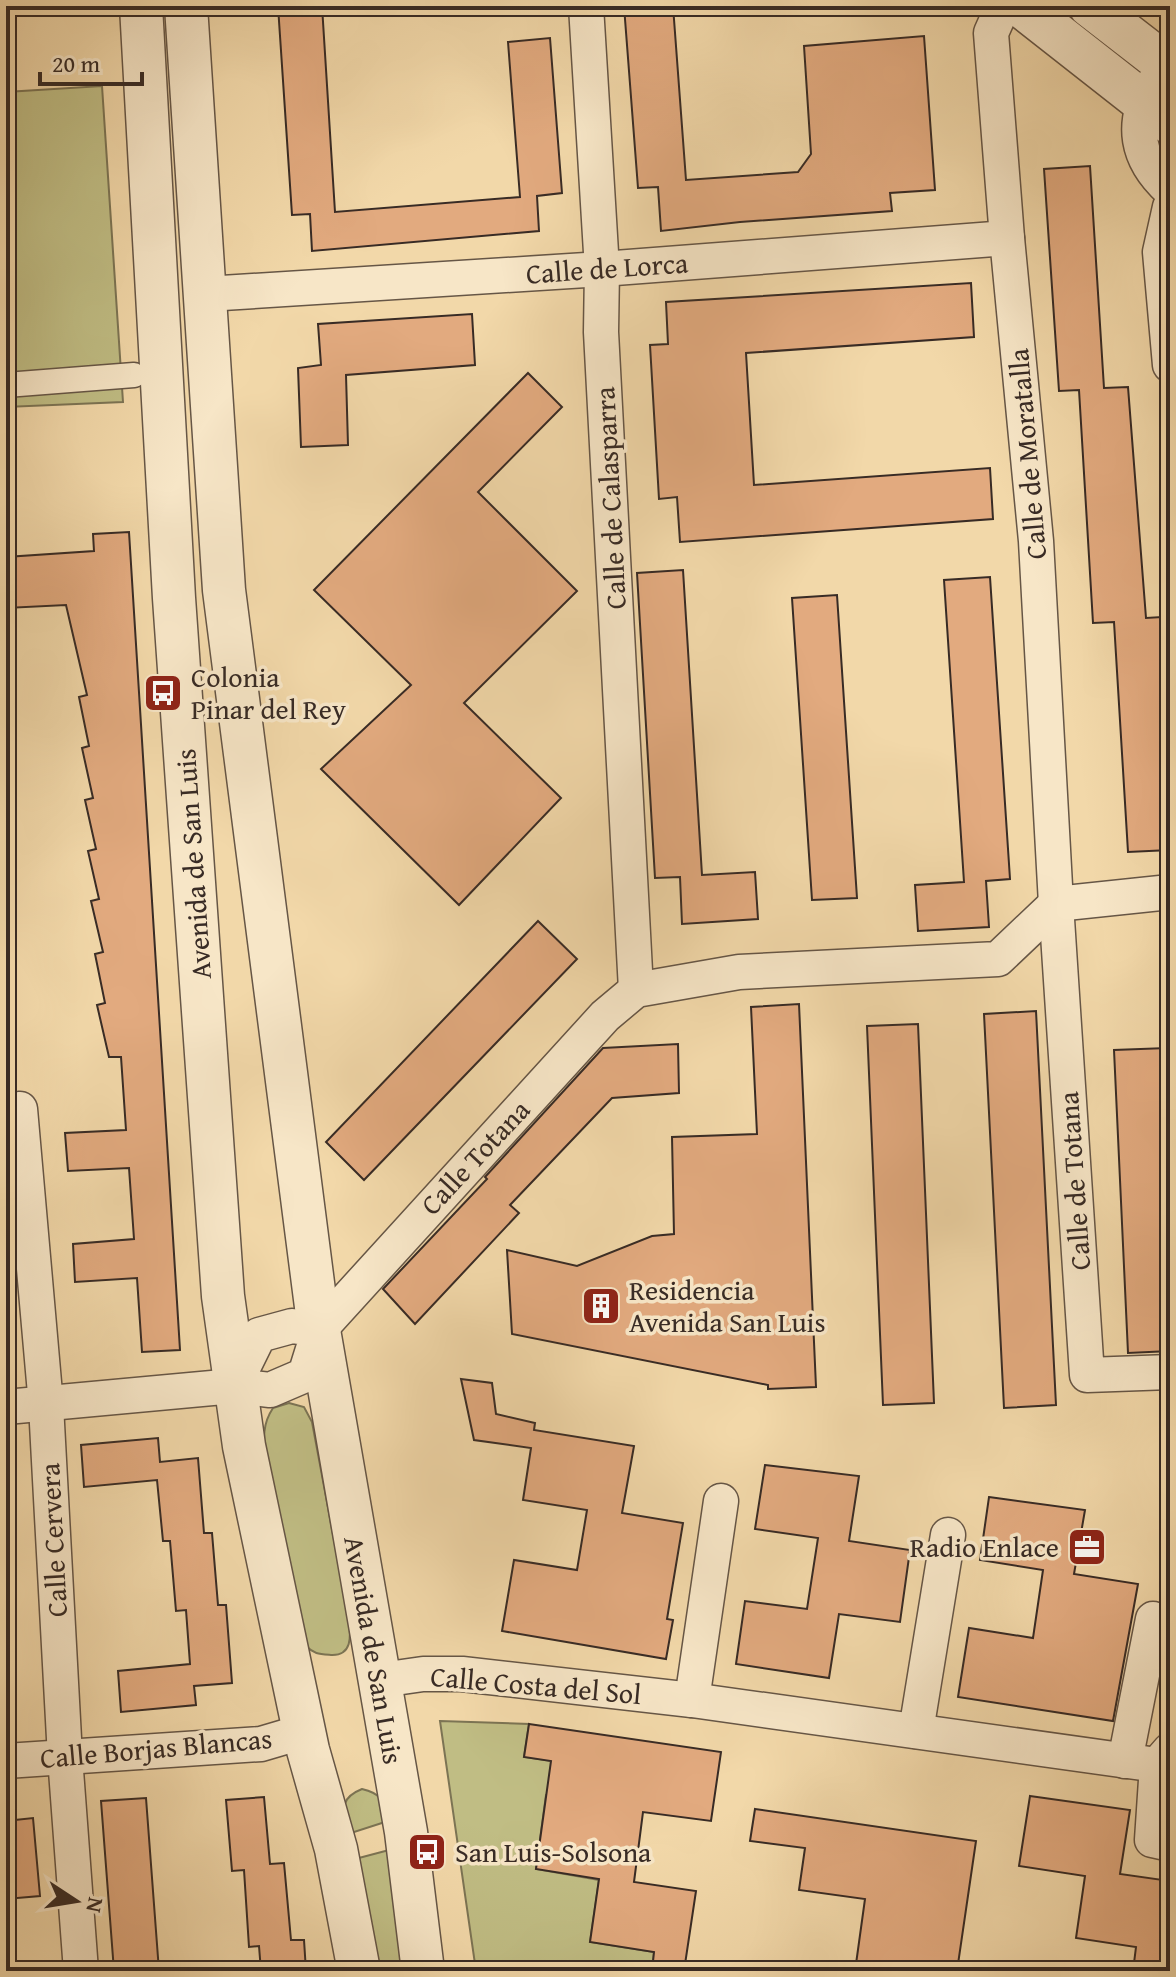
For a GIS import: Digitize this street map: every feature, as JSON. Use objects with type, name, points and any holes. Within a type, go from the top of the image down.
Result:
[{"type":"street","name":"Avenida de San Luis","points":[[141,6],[175,613],[223,1296],[244,1446],[305,1731],[336,1849],[359,1971]]},
{"type":"street","name":"Avenida de San Luis","points":[[186,6],[224,590],[319,1330],[381,1680],[409,1857],[423,1971]]},
{"type":"street","name":"Calle de Calasparra","points":[[586,6],[602,269],[601,332],[636,990]]},
{"type":"street","name":"Calle de Moratalla","points":[[1003,6],[991,33],[1036,541],[1056,904]]},
{"type":"street","points":[[1021,6],[1156,112]]},
{"type":"street","points":[[1090,6],[1170,68],[1153,83],[1156,112]]},
{"type":"street","points":[[1156,112],[1138,127],[1142,153],[1154,176],[1170,190]]},
{"type":"street","points":[[1170,207],[1160,252],[1170,365]]},
{"type":"street","name":"Calle de Lorca","points":[[206,294],[602,269],[1007,238]]},
{"type":"street","points":[[6,385],[134,375]]},
{"type":"street","points":[[636,990],[739,972],[998,959],[1056,904],[1170,892]]},
{"type":"street","name":"Calle de Totana","points":[[1056,904],[1087,1375],[1170,1372]]},
{"type":"street","name":"Calle Totana","points":[[319,1330],[605,1016],[636,990]]},
{"type":"street","name":"Calle Cervera","points":[[20,1109],[46,1405],[65,1757],[81,1971]]},
{"type":"street","points":[[6,1407],[234,1386],[259,1335],[292,1326],[319,1330]]},
{"type":"street","name":"Avenida de San Luis","points":[[234,1386],[270,1390],[305,1375],[319,1330]]},
{"type":"street","points":[[692,1700],[721,1501]]},
{"type":"street","points":[[916,1731],[948,1535]]},
{"type":"street","points":[[1153,1619],[1152,1840],[1170,1844]]},
{"type":"street","name":"Calle Costa del Sol","points":[[381,1680],[423,1674],[462,1674],[1151,1759]]},
{"type":"street","name":"Calle Borjas Blancas","points":[[6,1761],[261,1744],[305,1731]]},
{"type":"shaded area","points":[[102,86],[123,402],[6,407],[6,92]]},
{"type":"shaded area","points":[[289,1403],[304,1407],[312,1422],[349,1620],[349,1644],[338,1654],[317,1653],[306,1646],[266,1462],[264,1434],[267,1421],[273,1408]]},
{"type":"shaded area","points":[[440,1721],[529,1724],[524,1757],[615,1770],[546,1795],[536,1869],[599,1880],[590,1942],[654,1952],[652,1971],[476,1971]]},
{"type":"shaded area","points":[[362,1789],[374,1793],[381,1800],[385,1822],[348,1834],[344,1807],[349,1797]]},
{"type":"shaded area","points":[[389,1850],[406,1971],[376,1971],[355,1859]]},
{"type":"building","points":[[278,6],[322,6],[335,212],[520,197],[508,42],[550,38],[562,193],[537,196],[539,231],[312,251],[310,214],[292,215]]},
{"type":"building","points":[[624,6],[673,6],[686,180],[798,172],[811,154],[804,46],[924,36],[935,190],[890,193],[892,211],[661,231],[658,187],[638,188]]},
{"type":"building","points":[[1090,166],[1104,388],[1128,387],[1146,618],[1162,617],[1170,708],[1170,850],[1128,852],[1114,622],[1093,623],[1079,390],[1059,391],[1044,169]]},
{"type":"building","points":[[971,283],[974,337],[746,353],[754,485],[990,468],[993,519],[680,542],[677,497],[659,499],[650,345],[668,344],[666,302]]},
{"type":"building","points":[[472,314],[475,365],[346,375],[348,445],[301,447],[298,368],[321,365],[318,324]]},
{"type":"building","points":[[528,373],[562,407],[478,492],[577,591],[464,703],[561,798],[459,905],[321,769],[411,685],[314,590]]},
{"type":"building","points":[[129,532],[180,1350],[142,1352],[137,1278],[75,1282],[73,1244],[134,1239],[129,1168],[68,1171],[65,1133],[126,1130],[121,1057],[109,1057],[97,1005],[105,1003],[95,954],[103,952],[91,901],[99,899],[88,851],[96,849],[85,800],[93,798],[82,748],[89,746],[79,697],[87,695],[66,605],[6,608],[6,557],[94,551],[93,534]]},
{"type":"building","points":[[683,570],[702,875],[755,872],[758,919],[682,924],[680,877],[655,878],[637,573]]},
{"type":"building","points":[[990,577],[1010,879],[986,881],[989,927],[918,931],[915,885],[964,882],[944,580]]},
{"type":"building","points":[[837,595],[857,898],[812,900],[792,598]]},
{"type":"building","points":[[538,921],[577,959],[364,1180],[326,1142]]},
{"type":"building","points":[[799,1004],[816,1387],[768,1389],[768,1385],[512,1334],[507,1250],[577,1266],[652,1236],[674,1234],[672,1137],[757,1134],[751,1007]]},
{"type":"building","points":[[1036,1011],[1056,1405],[1004,1408],[984,1014]]},
{"type":"building","points":[[918,1024],[934,1403],[883,1405],[867,1026]]},
{"type":"building","points":[[678,1044],[679,1093],[612,1098],[510,1205],[519,1213],[415,1324],[383,1289],[487,1179],[485,1177],[603,1048]]},
{"type":"building","points":[[1167,1048],[1170,1351],[1128,1353],[1114,1050]]},
{"type":"building","points":[[461,1379],[492,1383],[496,1414],[535,1423],[534,1430],[634,1446],[622,1513],[683,1523],[667,1619],[673,1620],[666,1659],[502,1631],[514,1560],[577,1570],[587,1510],[523,1500],[531,1448],[474,1440]]},
{"type":"building","points":[[158,1438],[160,1462],[198,1458],[204,1533],[212,1533],[218,1605],[226,1605],[232,1683],[194,1686],[196,1705],[121,1712],[118,1671],[190,1664],[186,1610],[176,1611],[170,1541],[163,1541],[157,1480],[84,1487],[81,1445]]},
{"type":"building","points":[[765,1465],[859,1476],[849,1541],[910,1550],[900,1622],[839,1614],[829,1678],[736,1664],[745,1601],[807,1609],[818,1538],[755,1529]]},
{"type":"building","points":[[989,1497],[1085,1510],[1074,1574],[1138,1584],[1113,1721],[958,1697],[969,1628],[1033,1638],[1043,1570],[980,1560]]},
{"type":"building","points":[[529,1724],[721,1752],[711,1821],[643,1812],[634,1882],[696,1891],[684,1971],[652,1971],[654,1952],[590,1942],[599,1879],[536,1869],[551,1761],[524,1757]]},
{"type":"building","points":[[1030,1796],[1130,1810],[1120,1874],[1170,1881],[1168,1971],[1133,1971],[1136,1947],[1076,1938],[1085,1876],[1019,1866]]},
{"type":"building","points":[[264,1797],[270,1864],[284,1863],[291,1940],[304,1940],[306,1971],[261,1971],[259,1946],[249,1947],[244,1870],[232,1871],[226,1800]]},
{"type":"building","points":[[146,1798],[159,1971],[114,1971],[101,1801]]},
{"type":"building","points":[[755,1809],[976,1841],[957,1971],[910,1971],[856,1964],[865,1899],[799,1890],[805,1848],[750,1841]]},
{"type":"building","points":[[33,1818],[40,1896],[6,1899],[6,1821]]},
{"type":"place","name":"Colonia Pinar del Rey","points":[[163,693]]},
{"type":"place","name":"Residencia Avenida San Luis","points":[[601,1306]]},
{"type":"place","name":"Radio Enlace","points":[[1087,1547]]},
{"type":"place","name":"San Luis-Solsona","points":[[427,1852]]}]
